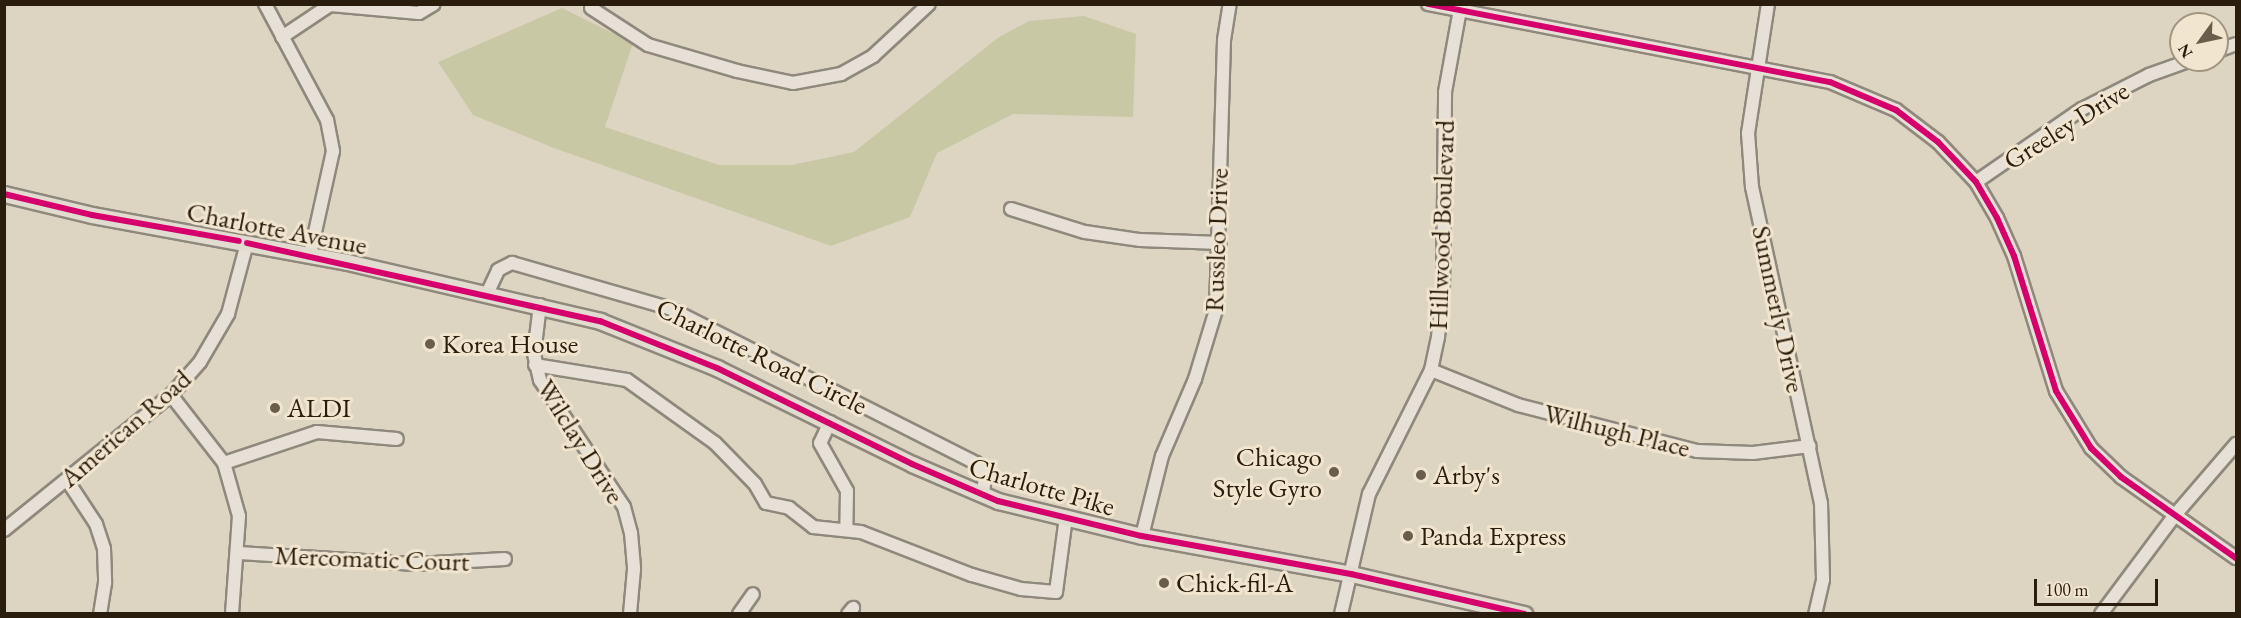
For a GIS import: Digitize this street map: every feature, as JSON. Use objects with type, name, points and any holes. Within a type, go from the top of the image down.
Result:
[{"type":"main road","name":"Charlotte Avenue","points":[[4,194],[84,214],[310,255],[540,305]]},
{"type":"main road","name":"Charlotte Pike","points":[[540,305],[622,329],[717,368],[912,464],[983,495],[1142,536],[1351,574],[1524,614]]},
{"type":"street","points":[[265,4],[327,120],[333,151],[310,255]]},
{"type":"street","points":[[282,37],[330,5],[419,13],[434,4]]},
{"type":"street","points":[[591,8],[648,45],[737,72],[793,82],[841,74],[865,60],[928,4]]},
{"type":"street","name":"Russleo Drive","points":[[1142,536],[1162,456],[1209,341],[1216,310],[1220,243],[1218,168],[1224,40],[1230,4]]},
{"type":"street","points":[[1428,4],[1461,7],[1830,82],[1896,110],[1938,142],[1976,182],[2014,256],[2056,391],[2073,425],[2102,461],[2236,558]]},
{"type":"street","name":"Summerly Drive","points":[[1768,4],[1756,67],[1748,133],[1752,187],[1821,503],[1823,580],[1815,614]]},
{"type":"street","name":"Hillwood Boulevard","points":[[1341,614],[1369,494],[1431,370],[1443,290],[1445,92],[1461,7]]},
{"type":"street","name":"Greeley Drive","points":[[1976,182],[2082,109],[2149,75],[2169,68]]},
{"type":"street","points":[[1011,209],[1085,232],[1140,240],[1220,243]]},
{"type":"street","name":"American Road","points":[[4,530],[171,395],[200,362],[228,314],[247,243]]},
{"type":"street","name":"Charlotte Road Circle","points":[[487,294],[498,270],[512,263],[669,308],[976,464],[985,475],[983,495]]},
{"type":"street","name":"Wilclay Drive","points":[[540,305],[535,365],[549,396],[624,507],[631,533],[634,569],[630,614]]},
{"type":"street","points":[[535,365],[627,380],[715,443],[755,484],[766,503],[789,508],[813,527],[861,532],[972,575],[1021,589],[1056,592],[1066,518]]},
{"type":"street","name":"Wilhugh Place","points":[[1431,370],[1518,405],[1698,451],[1753,453],[1810,446]]},
{"type":"street","points":[[171,395],[224,463],[239,516],[239,553],[232,614]]},
{"type":"street","points":[[830,422],[820,443],[847,491],[846,530]]},
{"type":"street","points":[[224,463],[317,432],[397,439]]},
{"type":"street","points":[[2102,614],[2175,515],[2236,444]]},
{"type":"street","points":[[67,480],[96,524],[104,549],[105,583],[100,614]]},
{"type":"street","name":"Mercomatic Court","points":[[239,553],[416,564],[505,559]]},
{"type":"street","points":[[739,614],[753,594]]},
{"type":"green space","points":[[562,8],[633,43],[605,127],[719,165],[792,165],[854,152],[999,37],[1029,21],[1084,16],[1136,34],[1133,117],[1013,114],[937,153],[910,217],[831,246],[554,148],[473,115],[438,62]]},
{"type":"cycle path","points":[[1428,4],[1830,82],[1896,110],[1938,142],[1976,182],[1997,218],[2014,256],[2056,391],[2091,448],[2121,477],[2236,558]]},
{"type":"cycle path","points":[[4,194],[92,215],[239,241]]},
{"type":"cycle path","points":[[247,243],[600,321],[717,368],[912,464],[998,501],[1142,536],[1351,574],[1524,614]]},
{"type":"place","name":"Korea House","points":[[430,344]]},
{"type":"place","name":"ALDI","points":[[275,408]]},
{"type":"place","name":"Chicago Style Gyro","points":[[1334,472]]},
{"type":"place","name":"Arby's","points":[[1421,475]]},
{"type":"place","name":"Panda Express","points":[[1408,536]]},
{"type":"place","name":"Chick-fil-A","points":[[1164,583]]}]
